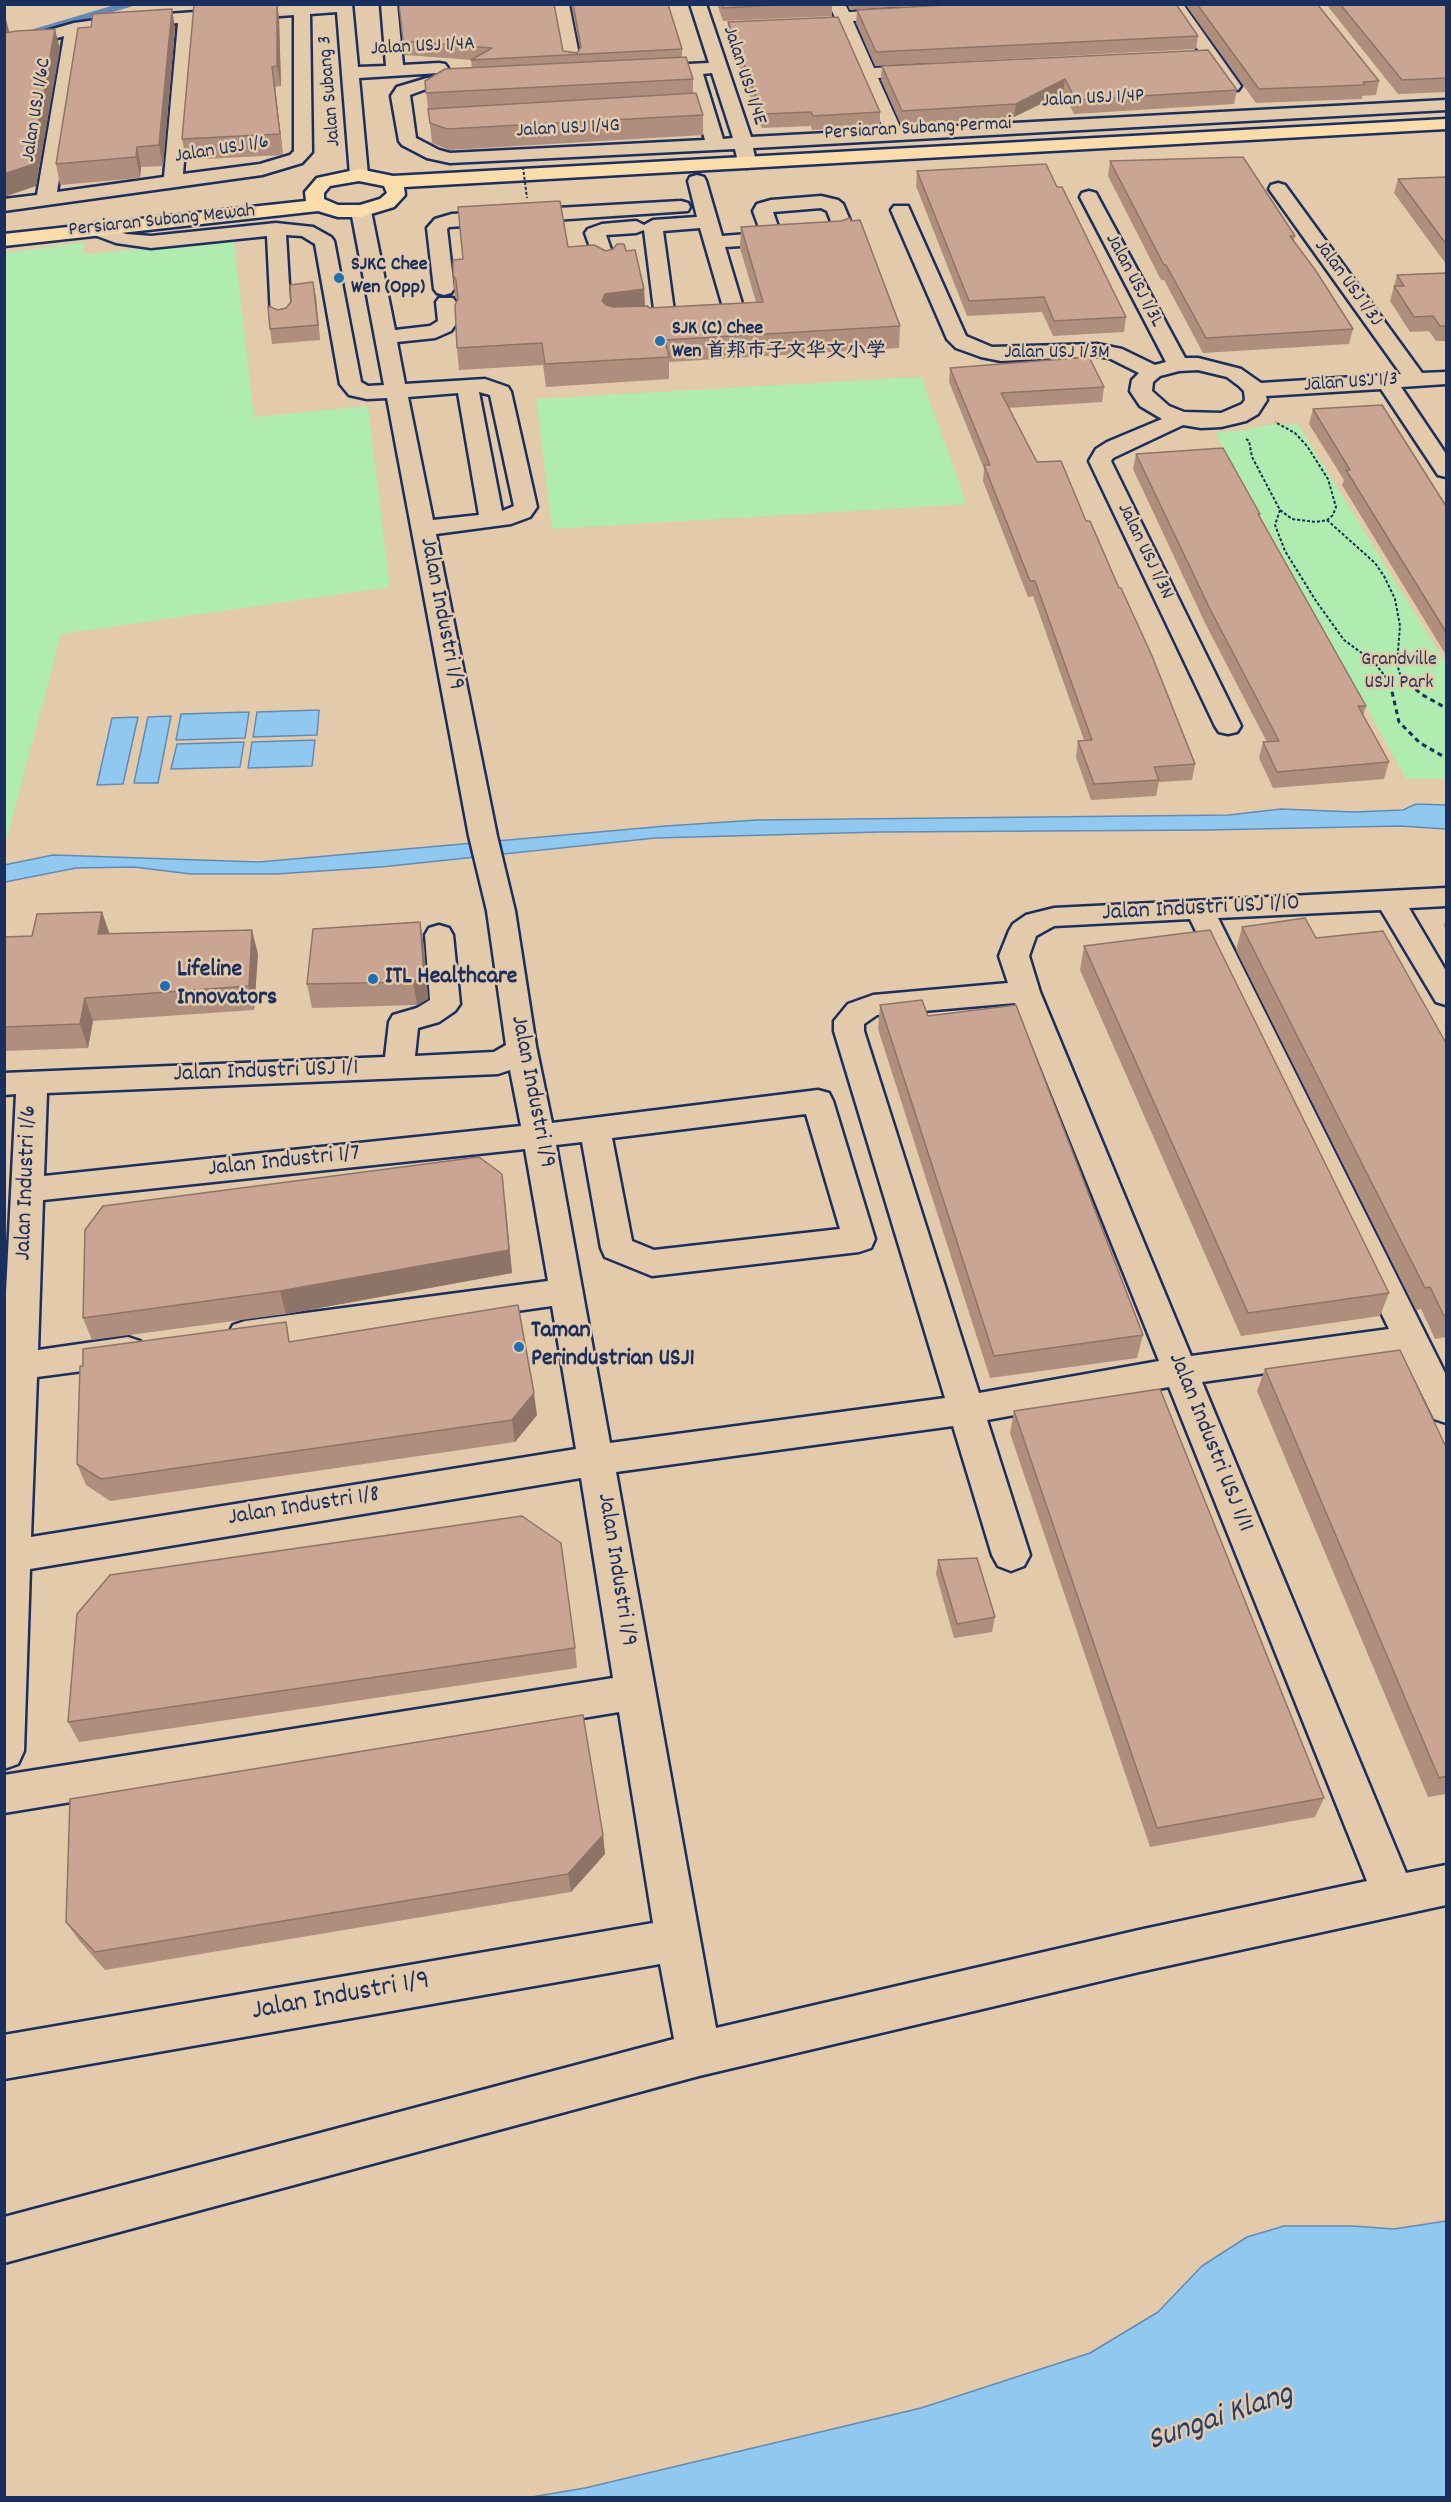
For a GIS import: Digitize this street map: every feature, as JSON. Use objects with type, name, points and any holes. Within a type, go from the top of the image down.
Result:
[{"type":"main road","name":"Persiaran Subang Permai","points":[[392,191],[747,162],[1446,124]]},
{"type":"main road","name":"Persiaran Subang Permai","points":[[392,191],[697,181],[1227,154]]},
{"type":"main road","points":[[359,175],[377,177],[392,191],[380,207],[361,211],[338,211],[319,196],[334,178],[359,175]]},
{"type":"main road","name":"Persiaran Subang Mewah","points":[[286,190],[319,196]]},
{"type":"main road","name":"Persiaran Subang Mewah","points":[[4,224],[243,194]]},
{"type":"main road","name":"Persiaran Subang Mewah","points":[[4,240],[96,229],[319,196]]},
{"type":"street","points":[[389,4],[394,70]]},
{"type":"street","points":[[561,4],[573,60]]},
{"type":"street","name":"Jalan USJ 1/4E","points":[[698,4],[743,142],[747,162]]},
{"type":"street","points":[[1174,4],[1252,114]]},
{"type":"street","points":[[4,48],[74,28],[110,23],[345,6]]},
{"type":"street","name":"Jalan Subang 3","points":[[345,6],[359,175]]},
{"type":"street","name":"Jalan USJ 1/6","points":[[4,205],[280,166],[296,159],[303,152],[302,10]]},
{"type":"street","points":[[894,133],[839,17],[914,14]]},
{"type":"street","points":[[173,182],[187,18]]},
{"type":"street","points":[[706,29],[728,27]]},
{"type":"street","name":"Jalan USJ 1/6C","points":[[46,199],[74,28]]},
{"type":"street","points":[[1187,57],[1211,56]]},
{"type":"street","points":[[551,61],[573,60],[590,66],[563,75]]},
{"type":"street","points":[[716,60],[693,69],[635,64],[716,60]]},
{"type":"street","name":"Jalan USJ 1/4A","points":[[352,78],[394,70],[474,66]]},
{"type":"street","points":[[693,69],[715,144]]},
{"type":"street","points":[[867,73],[950,69]]},
{"type":"street","points":[[352,78],[412,87]]},
{"type":"street","points":[[426,121],[404,128],[400,96],[404,91],[412,87],[444,81],[491,79]]},
{"type":"street","points":[[1384,91],[1398,108]]},
{"type":"street","name":"Jalan USJ 1/4P","points":[[743,142],[1446,105]]},
{"type":"street","points":[[681,108],[704,106]]},
{"type":"street","name":"Jalan USJ 1/4G","points":[[404,128],[408,141],[418,148],[450,158],[743,142]]},
{"type":"street","points":[[653,226],[655,318],[720,315],[731,312],[733,308],[697,181]]},
{"type":"street","name":"Jalan USJ 1/3J","points":[[1278,189],[1416,380]]},
{"type":"street","name":"Jalan USJ 1/3L","points":[[1089,197],[1178,365]]},
{"type":"street","name":"Jalan USJ 1/3M","points":[[901,210],[957,339],[963,344],[1001,355],[1097,350],[1123,356],[1153,372]]},
{"type":"street","name":"Jalan Industri 1/9","points":[[361,211],[501,911],[521,1046],[597,1460],[677,1940],[699,2054]]},
{"type":"street","points":[[606,264],[595,233],[602,230],[653,226],[706,214]]},
{"type":"street","points":[[385,337],[435,332],[444,327],[448,321],[437,228],[452,220],[706,214]]},
{"type":"street","points":[[96,229],[123,239],[151,242],[276,229],[306,231],[324,241],[351,384],[357,390],[367,393],[485,386],[500,392],[526,507],[514,516],[424,528]]},
{"type":"street","points":[[276,229],[281,317]]},
{"type":"street","points":[[714,242],[772,238]]},
{"type":"street","points":[[1221,420],[1180,418],[1161,411],[1148,401],[1141,391],[1143,380],[1153,372],[1178,365],[1198,364],[1234,373],[1247,381],[1252,399]]},
{"type":"street","name":"Jalan USJ 1/3","points":[[1221,420],[1238,416],[1252,399],[1387,382],[1446,378]]},
{"type":"street","points":[[1387,382],[1446,470]]},
{"type":"street","points":[[467,386],[492,520]]},
{"type":"street","name":"Jalan USJ 1/3N","points":[[1180,418],[1115,447],[1104,454],[1100,461],[1227,726]]},
{"type":"street","name":"Jalan Industri USJ 1/10","points":[[1024,992],[1014,956],[1023,931],[1035,922],[1054,917],[1446,897]]},
{"type":"street","points":[[1390,900],[1446,995]]},
{"type":"street","points":[[1200,910],[1428,1357],[1446,1409]]},
{"type":"street","points":[[399,1068],[404,1022],[428,1015],[445,1004],[439,935]]},
{"type":"street","points":[[1011,1555],[849,1031],[849,1021],[859,1011],[873,1005],[1024,992]]},
{"type":"street","name":"Jalan Industri USJ 1/11","points":[[1024,992],[1394,1895]]},
{"type":"street","name":"Jalan Industri USJ 1/1","points":[[18,1084],[498,1064],[514,1056],[521,1046]]},
{"type":"street","name":"Jalan Industri 1/6","points":[[4,1751],[8,1556],[28,1190],[18,1084]]},
{"type":"street","name":"Jalan Industri 1/7","points":[[28,1190],[595,1130],[818,1101],[859,1239],[652,1263],[616,1248],[595,1130]]},
{"type":"street","points":[[210,1340],[567,1291]]},
{"type":"street","points":[[20,1366],[163,1346]]},
{"type":"street","name":"Jalan Industri 1/8","points":[[8,1556],[597,1460],[966,1410],[1180,1371],[1428,1357]]},
{"type":"street","points":[[4,1794],[635,1692]]},
{"type":"street","points":[[4,2240],[699,2054],[1446,1885]]},
{"type":"street","name":"Jalan Industri 1/9","points":[[4,2056],[677,1940]]},
{"type":"path","points":[[523,167],[527,198]]},
{"type":"path","points":[[1221,420],[1249,441],[1252,457],[1280,510],[1292,519],[1316,522],[1327,520],[1333,515],[1336,507],[1328,479],[1316,464],[1307,446],[1252,399]]},
{"type":"path","points":[[1280,510],[1275,525],[1285,551],[1316,601],[1344,640],[1374,662],[1384,673],[1392,687],[1400,722],[1420,743],[1446,758]]},
{"type":"path","points":[[1327,520],[1368,556],[1384,576],[1395,599],[1400,626],[1396,664],[1400,674],[1420,694],[1446,708]]},
{"type":"green space","points":[[234,241],[254,417],[368,406],[390,587],[61,634],[7,838],[5,838],[5,253],[84,242],[84,254]]},
{"type":"green space","points":[[921,377],[967,504],[552,529],[536,399]]},
{"type":"green space","name":"Grandville USJ1 Park","points":[[1298,424],[1446,664],[1446,779],[1406,779],[1215,433],[1267,425]]},
{"type":"water","points":[[319,710],[317,735],[253,737],[257,712]]},
{"type":"water","points":[[249,712],[245,738],[176,740],[181,714]]},
{"type":"water","points":[[171,716],[158,783],[134,783],[148,717]]},
{"type":"water","points":[[138,717],[123,784],[97,785],[112,718]]},
{"type":"water","points":[[315,740],[312,766],[248,768],[252,742]]},
{"type":"water","points":[[244,742],[240,767],[171,769],[177,744]]},
{"type":"water","points":[[1416,804],[1446,805],[1446,829],[1400,826],[880,832],[655,838],[381,867],[276,874],[191,874],[134,867],[76,868],[5,882],[4,865],[53,855],[259,862],[757,820],[1229,815],[1281,809],[1354,812],[1403,810]]},
{"type":"water","name":"Sungai Klang","points":[[1446,2221],[1446,2497],[532,2497],[585,2488],[921,2408],[1090,2353],[1158,2312],[1202,2266],[1247,2237],[1284,2226],[1353,2226],[1394,2229]]},
{"type":"building","points":[[277,4],[277,66],[272,67],[280,134],[182,139],[194,5]]},
{"type":"building","points":[[399,4],[554,4],[563,51],[577,53],[581,47],[573,4],[668,4],[682,49],[471,60],[492,48],[403,41]]},
{"type":"building","points":[[722,4],[794,4],[723,8]]},
{"type":"building","points":[[963,4],[1176,4],[1198,36],[876,52],[857,10]]},
{"type":"building","points":[[1197,4],[1317,4],[1379,81],[1363,82],[1365,85],[1259,89]]},
{"type":"building","points":[[1340,4],[1446,4],[1446,78],[1402,80]]},
{"type":"building","points":[[172,9],[159,145],[137,147],[136,157],[56,164],[78,28],[91,27],[93,14]]},
{"type":"building","points":[[838,17],[880,112],[813,116],[811,112],[763,114],[728,22]]},
{"type":"building","points":[[55,29],[31,165],[4,174],[4,33]]},
{"type":"building","points":[[1208,50],[1237,90],[1076,100],[1065,79],[1016,104],[902,111],[882,66]]},
{"type":"building","points":[[686,57],[693,79],[426,93],[425,81],[445,69]]},
{"type":"building","points":[[696,93],[703,115],[447,129],[430,123],[428,109]]},
{"type":"building","points":[[1243,157],[1295,236],[1290,236],[1316,271],[1353,329],[1206,338],[1164,265],[1110,161]]},
{"type":"building","points":[[1046,164],[1057,187],[1062,187],[1126,317],[1054,321],[1044,297],[969,301],[917,171]]},
{"type":"building","points":[[1446,177],[1446,244],[1398,179]]},
{"type":"building","points":[[560,201],[568,247],[594,245],[606,251],[613,249],[617,244],[624,244],[626,251],[635,250],[644,289],[605,294],[602,301],[614,307],[648,306],[649,308],[763,302],[741,227],[841,221],[850,218],[851,221],[860,220],[900,326],[665,340],[669,357],[545,364],[542,343],[457,348],[455,305],[458,299],[456,280],[453,275],[453,260],[463,259],[458,207]]},
{"type":"building","points":[[1446,273],[1446,326],[1440,326],[1433,316],[1414,317],[1394,286],[1404,286],[1397,275]]},
{"type":"building","points":[[313,282],[318,325],[270,329],[268,306],[278,310],[286,308],[291,302],[290,285]]},
{"type":"building","points":[[1089,357],[1104,387],[1001,393],[1037,462],[1061,461],[1086,521],[1090,521],[1152,656],[1195,764],[1154,767],[1159,780],[1094,784],[1078,741],[1092,740],[1035,581],[1030,581],[984,465],[990,465],[950,368]]},
{"type":"building","points":[[1382,405],[1446,506],[1446,632],[1346,470],[1350,470],[1313,409]]},
{"type":"building","points":[[1223,448],[1366,706],[1358,706],[1389,762],[1277,772],[1263,742],[1279,741],[1210,609],[1136,454]]},
{"type":"building","points":[[102,912],[98,934],[252,930],[249,986],[85,998],[80,1024],[4,1027],[4,937],[32,936],[37,914]]},
{"type":"building","points":[[1305,918],[1316,938],[1383,931],[1446,1043],[1446,1316],[1430,1287],[1425,1288],[1242,927]]},
{"type":"building","points":[[420,922],[424,975],[413,982],[307,984],[313,929]]},
{"type":"building","points":[[1210,930],[1389,1293],[1248,1313],[1084,946]]},
{"type":"building","points":[[922,1000],[928,1016],[1016,1005],[1143,1335],[994,1356],[880,1005]]},
{"type":"building","points":[[479,1157],[502,1174],[509,1250],[280,1291],[83,1318],[85,1230],[103,1206]]},
{"type":"building","points":[[518,1305],[534,1393],[512,1420],[101,1479],[77,1464],[80,1366],[83,1366],[83,1349],[286,1322],[289,1342]]},
{"type":"building","points":[[1400,1350],[1446,1447],[1446,1776],[1439,1778],[1265,1369]]},
{"type":"building","points":[[1160,1389],[1324,1798],[1157,1828],[1014,1411]]},
{"type":"building","points":[[522,1516],[561,1543],[575,1648],[68,1722],[77,1614],[110,1575]]},
{"type":"building","points":[[977,1558],[995,1617],[957,1624],[938,1560]]},
{"type":"building","points":[[583,1715],[603,1835],[568,1874],[95,1952],[66,1922],[70,1799]]},
{"type":"waterway","points":[[4,41],[129,4]]},
{"type":"place","name":"SJKC Chee Wen (Opp)","points":[[339,278]]},
{"type":"place","name":"SJK (C) Chee Wen 首邦市子文华文小学","points":[[660,341]]},
{"type":"place","name":"ITL Healthcare","points":[[373,979]]},
{"type":"place","name":"Lifeline Innovators","points":[[165,986]]},
{"type":"place","name":"Taman Perindustrian USJ1","points":[[519,1347]]}]
